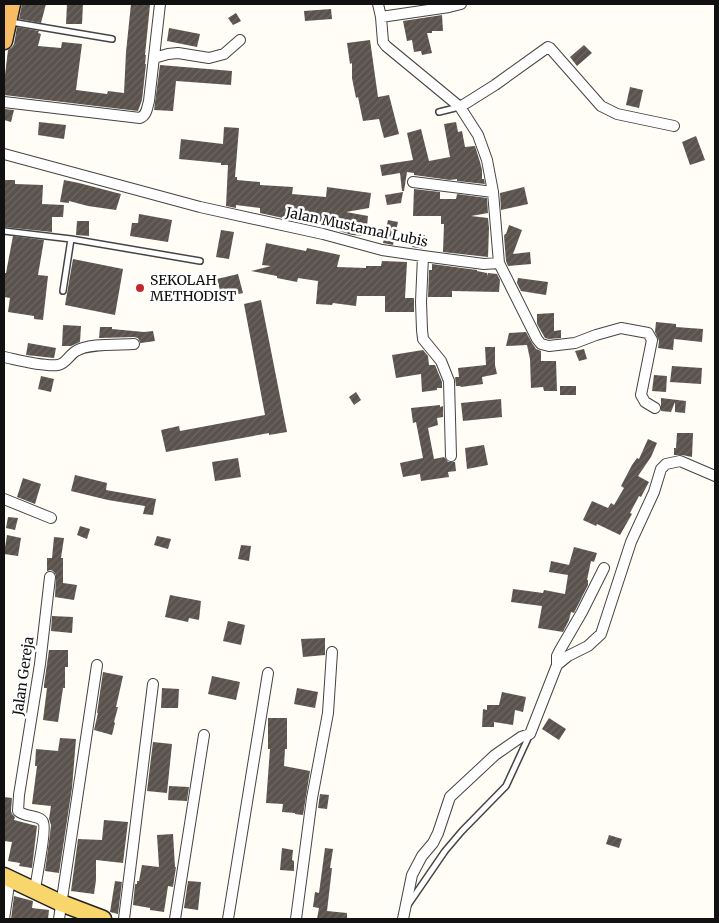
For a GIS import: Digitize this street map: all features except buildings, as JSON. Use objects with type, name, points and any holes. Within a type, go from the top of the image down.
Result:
[{"type":"highway","points":[[4,41],[12,4]]},
{"type":"main road","points":[[7,877],[34,890],[60,911],[103,919]]},
{"type":"street","points":[[4,102],[140,118],[144,116],[148,101],[160,4]]},
{"type":"street","points":[[378,4],[383,42],[386,46],[460,107],[478,136],[483,148],[493,192],[499,263],[541,344],[548,346],[576,342],[621,328],[648,333],[652,340],[641,394],[645,402],[656,408]]},
{"type":"street","points":[[381,17],[449,8],[461,4]]},
{"type":"street","points":[[154,58],[178,53],[209,58],[224,54],[240,40]]},
{"type":"street","points":[[460,107],[495,85],[548,47],[606,109],[617,114],[674,126]]},
{"type":"street","name":"Jalan Mustamal Lubis","points":[[4,154],[200,207],[323,234],[382,250],[484,264],[499,263]]},
{"type":"street","points":[[413,182],[493,192]]},
{"type":"street","points":[[422,256],[421,302],[423,340],[441,361],[449,381],[451,456]]},
{"type":"street","points":[[4,357],[38,364],[59,365],[74,351],[83,348],[134,344]]},
{"type":"street","points":[[557,664],[588,646],[601,634],[632,542],[654,492],[661,469],[666,464],[680,461],[715,476]]},
{"type":"street","points":[[4,499],[51,518]]},
{"type":"street","points":[[404,914],[412,875],[438,833],[450,797],[495,755],[522,737],[530,734],[557,664],[557,656],[604,568]]},
{"type":"street","name":"Jalan Gereja","points":[[34,890],[44,823],[39,818],[19,811],[40,664],[50,577]]},
{"type":"street","points":[[296,919],[312,798],[328,713],[332,652]]},
{"type":"street","points":[[60,911],[97,665]]},
{"type":"street","points":[[228,919],[268,673]]},
{"type":"street","points":[[124,919],[153,684]]},
{"type":"street","points":[[175,919],[204,735]]},
{"type":"street","points":[[4,919],[7,877]]},
{"type":"lane","points":[[8,21],[112,39]]},
{"type":"lane","points":[[439,112],[460,107]]},
{"type":"lane","points":[[4,231],[70,239],[200,260]]},
{"type":"lane","points":[[63,291],[70,239]]},
{"type":"lane","points":[[404,914],[445,851],[506,786],[530,734]]},
{"type":"place","name":"SEKOLAH METHODIST","points":[[140,288]]}]
